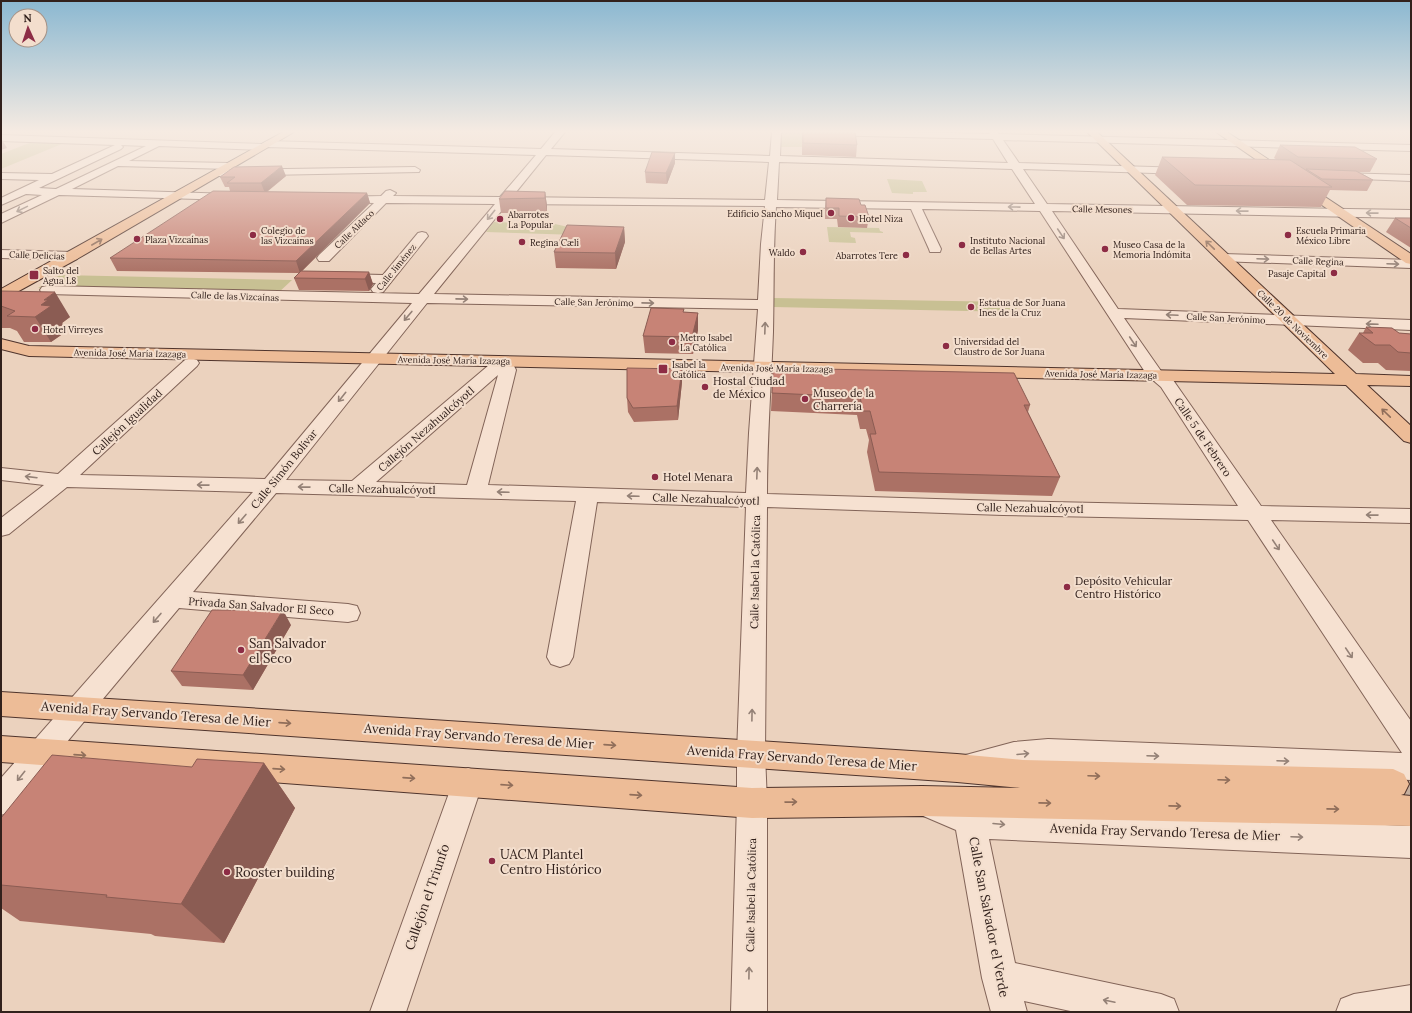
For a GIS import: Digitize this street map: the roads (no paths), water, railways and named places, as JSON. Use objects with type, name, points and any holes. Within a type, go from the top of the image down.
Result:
[{"type":"main road","points":[[1,294],[72,256],[206,179]]},
{"type":"main road","name":"Calle 20 de Noviembre","points":[[1141,179],[1411,437]]},
{"type":"main road","points":[[1292,179],[1411,260]]},
{"type":"main road","name":"Avenida José María Izazaga","points":[[1,344],[29,351],[370,363],[1356,384],[1411,381]]},
{"type":"main road","name":"Avenida José María Izazaga","points":[[1,361],[370,363],[502,370],[762,371]]},
{"type":"main road","name":"Avenida José María Izazaga","points":[[1356,384],[1411,390]]},
{"type":"main road","name":"Avenida Fray Servando Teresa de Mier","points":[[1,704],[1031,774],[1402,776]]},
{"type":"main road","name":"Avenida Fray Servando Teresa de Mier","points":[[1,749],[752,803],[922,801],[1411,811]]},
{"type":"street","points":[[1,202],[49,179]]},
{"type":"street","points":[[1,219],[85,179]]},
{"type":"street","name":"Calle Aldaco","points":[[324,258],[405,179]]},
{"type":"street","name":"Calle Simón Bolívar","points":[[1,801],[41,752],[270,486],[521,179]]},
{"type":"street","name":"Calle Isabel la Católica","points":[[749,1012],[752,803],[751,754],[756,501],[767,244],[772,179]]},
{"type":"street","name":"Calle 5 de Febrero","points":[[1025,179],[1114,313],[1254,513],[1411,744]]},
{"type":"street","points":[[26,191],[243,198]]},
{"type":"street","points":[[329,198],[384,199]]},
{"type":"street","name":"Calle Mesones","points":[[384,199],[770,203],[1411,214]]},
{"type":"street","points":[[914,206],[935,249]]},
{"type":"street","name":"Calle Jiménez","points":[[371,298],[422,236]]},
{"type":"street","name":"Calle Delicias","points":[[1,254],[72,256]]},
{"type":"street","name":"Calle Regina","points":[[1224,258],[1411,264]]},
{"type":"street","points":[[334,278],[386,279]]},
{"type":"street","name":"Calle de las Vizcaínas","points":[[47,290],[283,297],[423,298]]},
{"type":"street","name":"Calle San Jerónimo","points":[[423,298],[765,305]]},
{"type":"street","name":"Calle San Jerónimo","points":[[1114,313],[1411,325]]},
{"type":"street","name":"Callejón Igualidad","points":[[1,529],[62,481],[191,363]]},
{"type":"street","points":[[476,492],[502,370]]},
{"type":"street","name":"Callejón Nezahualcóyotl","points":[[357,488],[502,370]]},
{"type":"street","name":"Calle Nezahualcóyotl","points":[[1,474],[62,481],[357,488],[756,501],[1411,516]]},
{"type":"street","points":[[560,657],[588,495]]},
{"type":"street","name":"Privada San Salvador El Seco","points":[[173,599],[348,613]]},
{"type":"street","name":"Callejón el Triunfo","points":[[388,1012],[468,782]]},
{"type":"street","name":"Avenida Fray Servando Teresa de Mier","points":[[922,801],[970,821],[1008,825],[1411,842]]},
{"type":"street","name":"Calle San Salvador el Verde","points":[[970,821],[1000,978],[1009,1012]]},
{"type":"street","points":[[1000,978],[1161,1012]]},
{"type":"street","points":[[1354,1012],[1411,1003]]},
{"type":"tunnel","points":[[1393,784],[1411,786]]},
{"type":"place","name":"Edificio Sancho Miquel","points":[[831,213]]},
{"type":"place","name":"Hotel Niza","points":[[851,218]]},
{"type":"place","name":"Abarrotes La Popular","points":[[500,219]]},
{"type":"place","name":"Colegio de las Vizcaínas","points":[[253,235]]},
{"type":"place","name":"Escuela Primaria México Libre","points":[[1288,235]]},
{"type":"place","name":"Plaza Vizcaínas","points":[[137,239]]},
{"type":"place","name":"Regina Cæli","points":[[522,242]]},
{"type":"place","name":"Instituto Nacional de Bellas Artes","points":[[962,245]]},
{"type":"place","name":"Museo Casa de la Memoria Indómita","points":[[1105,249]]},
{"type":"place","name":"Waldo","points":[[803,252]]},
{"type":"place","name":"Abarrotes Tere","points":[[906,255]]},
{"type":"place","name":"Pasaje Capital","points":[[1334,273]]},
{"type":"place","name":"Salto del Agua L8","points":[[34,275]]},
{"type":"place","name":"Estatua de Sor Juana Ines de la Cruz","points":[[971,307]]},
{"type":"place","name":"Hotel Virreyes","points":[[35,329]]},
{"type":"place","name":"Metro Isabel La Católica","points":[[672,342]]},
{"type":"place","name":"Universidad del Claustro de Sor Juana","points":[[946,346]]},
{"type":"place","name":"Isabel la Católica","points":[[663,369]]},
{"type":"place","name":"Hostal Ciudad de México","points":[[705,387]]},
{"type":"place","name":"Museo de la Charrería","points":[[805,399]]},
{"type":"place","name":"Hotel Menara","points":[[655,477]]},
{"type":"place","name":"Depósito Vehicular Centro Histórico","points":[[1067,587]]},
{"type":"place","name":"San Salvador el Seco","points":[[241,650]]},
{"type":"place","name":"UACM Plantel Centro Histórico","points":[[492,861]]},
{"type":"place","name":"Rooster building","points":[[227,872]]}]
